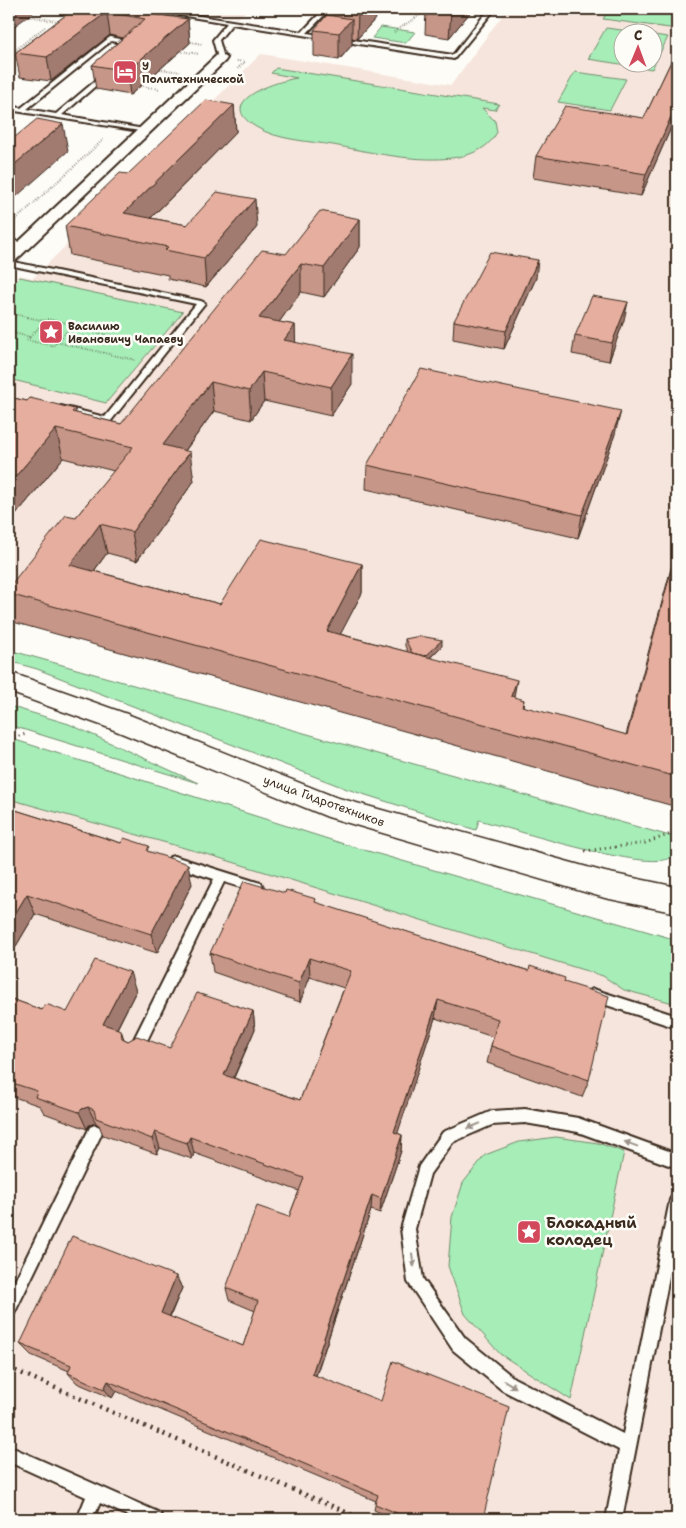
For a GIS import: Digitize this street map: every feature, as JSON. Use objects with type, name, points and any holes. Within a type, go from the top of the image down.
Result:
[{"type":"street","points":[[9,259],[221,58]]},
{"type":"street","name":"улица Гидротехников","points":[[9,682],[118,721],[328,806],[605,885],[677,900]]},
{"type":"lane","points":[[147,9],[454,57],[492,9]]},
{"type":"lane","points":[[303,34],[327,9]]},
{"type":"lane","points":[[221,58],[216,40],[231,22]]},
{"type":"lane","points":[[22,110],[110,38],[143,44],[136,50]]},
{"type":"lane","points":[[57,116],[114,68]]},
{"type":"lane","points":[[9,108],[144,131]]},
{"type":"lane","points":[[59,124],[66,118]]},
{"type":"lane","points":[[9,242],[23,245]]},
{"type":"lane","points":[[9,263],[201,303],[154,364],[107,420],[53,407]]},
{"type":"lane","points":[[164,858],[268,891]]},
{"type":"lane","points":[[135,1051],[221,876]]},
{"type":"lane","points":[[578,991],[677,1022]]},
{"type":"lane","points":[[629,1446],[508,1384],[458,1344],[416,1282],[408,1229],[424,1171],[448,1137],[492,1118],[525,1116],[578,1125],[677,1160]]},
{"type":"lane","points":[[9,1309],[95,1132]]},
{"type":"lane","points":[[614,1519],[677,1200]]},
{"type":"lane","points":[[9,1454],[95,1495],[154,1519]]},
{"type":"lane","points":[[85,1519],[95,1495]]},
{"type":"path","points":[[378,45],[386,37],[429,9]]},
{"type":"path","points":[[9,55],[46,26]]},
{"type":"path","points":[[9,313],[45,321],[47,319],[73,324],[71,327]]},
{"type":"path","points":[[45,321],[26,340],[53,346],[71,327]]},
{"type":"path","points":[[71,327],[166,348]]},
{"type":"path","points":[[9,332],[30,337]]},
{"type":"path","points":[[56,342],[154,364]]},
{"type":"path","points":[[9,739],[26,734]]},
{"type":"path","points":[[578,852],[644,843],[677,832]]},
{"type":"path","points":[[9,1368],[362,1519]]},
{"type":"shaded area","points":[[179,9],[248,9],[238,18]]},
{"type":"shaded area","points":[[507,9],[677,9],[677,807],[9,621],[9,285],[19,275],[33,278],[261,54],[451,85]]},
{"type":"shaded area","points":[[9,763],[677,971],[677,1519],[9,1519]]},
{"type":"green space","points":[[609,9],[677,9],[677,29],[664,27],[664,22],[625,22],[603,19]]},
{"type":"green space","points":[[381,27],[415,32],[406,43],[372,38]]},
{"type":"green space","points":[[606,28],[614,29],[614,63],[588,59]]},
{"type":"green space","points":[[664,36],[668,37],[664,45]]},
{"type":"green space","points":[[276,68],[499,104],[495,110],[482,108],[495,121],[497,132],[485,146],[467,155],[445,159],[421,159],[372,153],[273,135],[256,127],[244,118],[241,109],[244,101],[252,94],[276,83],[297,78],[271,73]]},
{"type":"green space","points":[[575,72],[626,79],[610,110],[558,102]]},
{"type":"green space","points":[[20,277],[183,312],[106,403],[9,379],[9,288]]},
{"type":"green space","points":[[9,650],[677,838],[677,852],[668,859],[652,861],[631,859],[576,847],[479,820],[476,830],[347,789],[37,669],[9,661]]},
{"type":"green space","points":[[9,706],[69,724],[198,783],[9,725]]},
{"type":"green space","points":[[9,738],[347,845],[677,940],[677,1004],[624,990],[603,976],[213,856],[9,799]]},
{"type":"green space","points":[[556,1137],[598,1143],[624,1152],[571,1400],[500,1354],[465,1314],[448,1266],[452,1217],[463,1183],[485,1155],[519,1142]]},
{"type":"building","points":[[74,9],[157,9],[151,14],[188,19],[127,71],[92,65],[145,19],[107,12],[47,57],[15,53]]},
{"type":"building","points":[[333,9],[361,9],[358,13]]},
{"type":"building","points":[[427,9],[454,9],[451,12]]},
{"type":"building","points":[[327,15],[352,19],[339,33],[314,30]]},
{"type":"building","points":[[677,49],[677,103],[646,174],[536,156],[565,106],[644,118]]},
{"type":"building","points":[[206,100],[234,105],[124,213],[187,225],[217,192],[255,199],[204,258],[165,250],[168,247],[65,226],[120,173],[128,174]]},
{"type":"building","points":[[37,119],[63,124],[9,169],[9,142]]},
{"type":"building","points":[[320,211],[360,219],[324,268],[301,264],[259,318],[295,325],[284,340],[352,354],[331,387],[262,372],[249,391],[211,382],[163,445],[190,452],[132,532],[100,524],[70,565],[220,604],[261,539],[362,564],[327,631],[517,680],[511,696],[524,700],[522,706],[627,735],[677,549],[677,777],[9,594],[9,587],[66,515],[76,517],[133,447],[56,429],[9,484],[9,397],[27,401],[30,398],[75,409],[72,412],[121,424],[262,250],[286,254]]},
{"type":"building","points":[[490,252],[538,260],[506,331],[454,321]]},
{"type":"building","points":[[592,296],[628,302],[612,343],[575,336]]},
{"type":"building","points":[[421,369],[621,411],[582,515],[367,465]]},
{"type":"building","points":[[420,636],[442,640],[425,656],[412,653],[405,639]]},
{"type":"building","points":[[9,808],[121,843],[124,838],[149,846],[147,851],[188,864],[151,934],[27,894],[9,924]]},
{"type":"building","points":[[244,881],[285,893],[286,890],[316,899],[315,902],[529,971],[530,966],[565,978],[564,982],[609,996],[589,1080],[491,1046],[498,1019],[438,1000],[394,1132],[402,1135],[381,1199],[372,1195],[312,1374],[381,1401],[393,1361],[509,1407],[483,1519],[434,1519],[421,1513],[419,1519],[411,1519],[375,1504],[378,1495],[108,1381],[104,1389],[68,1373],[71,1365],[20,1344],[72,1236],[176,1276],[161,1313],[243,1346],[258,1301],[226,1288],[257,1206],[289,1217],[304,1178],[190,1137],[187,1143],[155,1132],[152,1139],[96,1118],[94,1110],[88,1107],[79,1112],[35,1097],[37,1091],[9,1082],[9,998],[42,1010],[46,1004],[67,1012],[95,960],[130,972],[103,1024],[121,1030],[122,1038],[128,1041],[137,1036],[170,1048],[197,993],[253,1011],[224,1075],[300,1100],[351,971],[309,958],[299,983],[210,953]]},
{"type":"place","name":"У Политехнической","points":[[125,72]]},
{"type":"place","name":"Василию Ивановичу Чапаеву","points":[[51,332]]},
{"type":"place","name":"Блокадный колодец","points":[[529,1232]]}]
